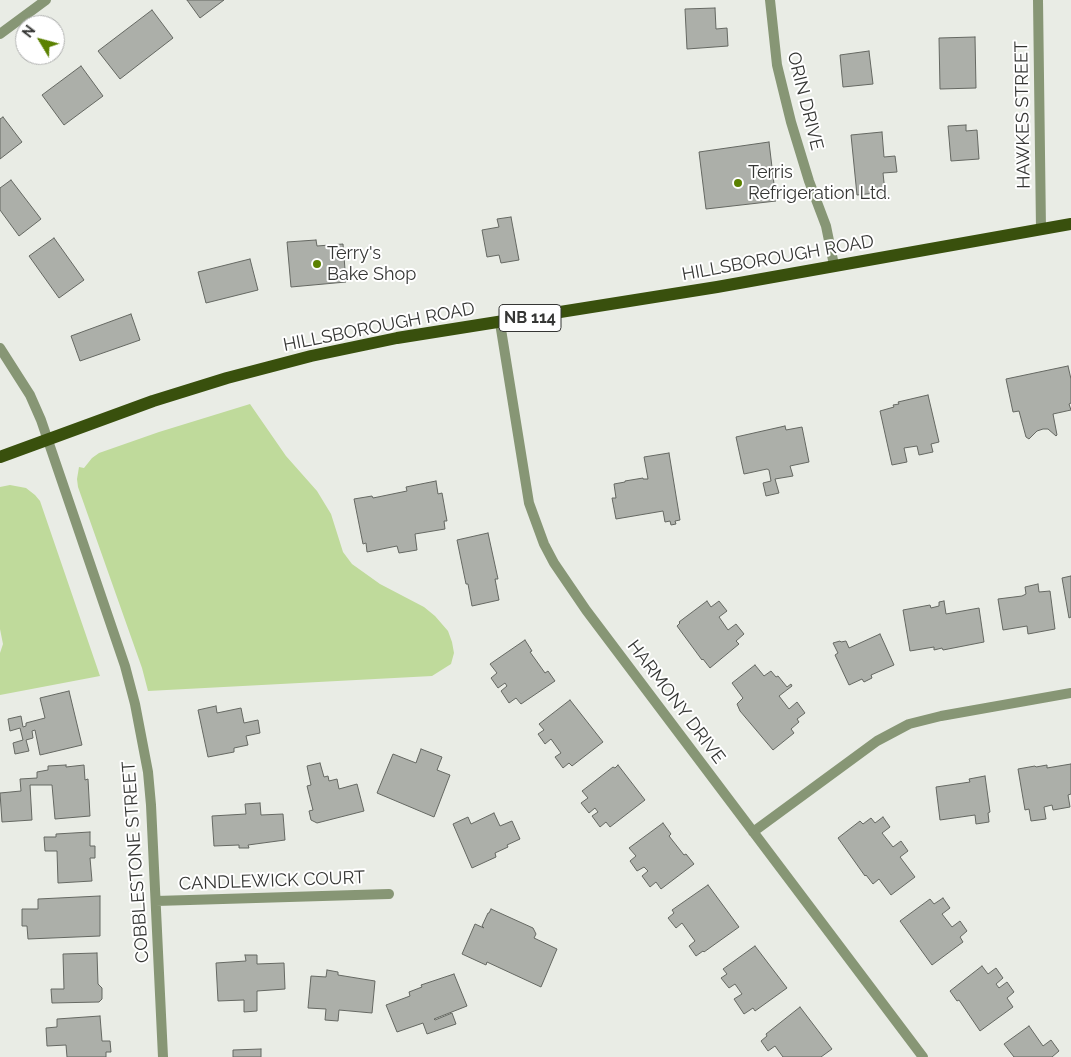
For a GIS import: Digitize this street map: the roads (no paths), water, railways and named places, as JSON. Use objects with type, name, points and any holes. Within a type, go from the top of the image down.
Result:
[{"type":"main road","name":"HILLSBOROUGH ROAD","points":[[0,457],[153,401],[227,378],[311,356],[397,338],[717,287],[1071,224]]},
{"type":"street","points":[[0,34],[46,0]]},
{"type":"street","name":"ORIN DRIVE","points":[[770,0],[777,65],[791,122],[809,181],[826,226],[834,265]]},
{"type":"street","name":"HAWKES STREET","points":[[1038,0],[1041,229]]},
{"type":"street","name":"HARMONY DRIVE","points":[[500,323],[529,503],[544,544],[554,563],[572,591],[923,1057]]},
{"type":"street","name":"COBBLESTONE STREET","points":[[0,348],[30,395],[41,420],[125,666],[135,704],[148,772],[152,805],[163,1057]]},
{"type":"street","points":[[754,832],[877,741],[909,724],[941,716],[1071,693]]},
{"type":"street","name":"CANDLEWICK COURT","points":[[156,901],[389,894]]},
{"type":"place","name":"Terris Refrigeration Ltd.","points":[[738,183]]},
{"type":"place","name":"Terry's Bake Shop","points":[[317,264]]}]
